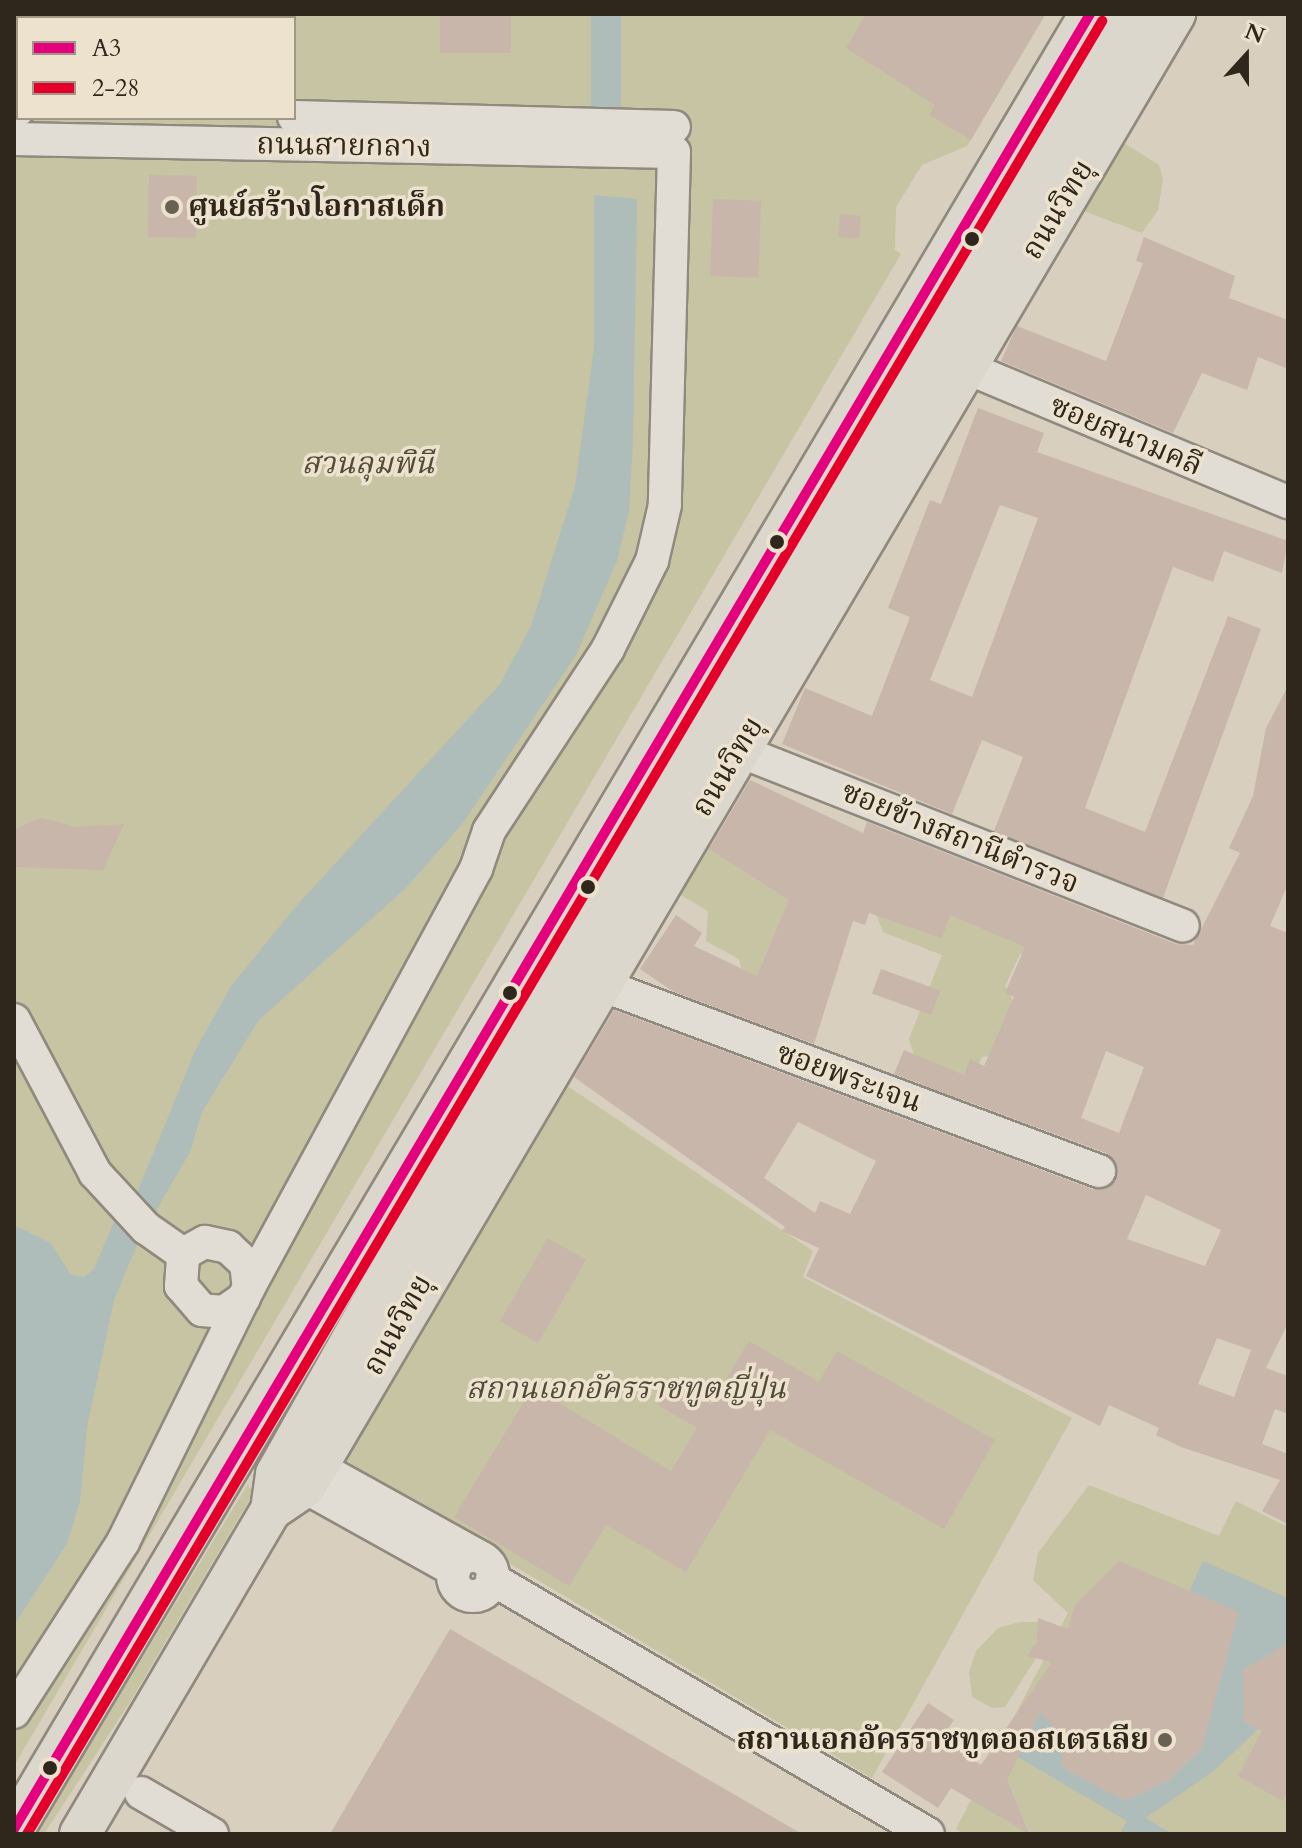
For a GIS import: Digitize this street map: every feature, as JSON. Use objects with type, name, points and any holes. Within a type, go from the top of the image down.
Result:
[{"type":"main road","name":"ถนนวิทยุ","points":[[14,1829],[253,1431],[599,984],[737,750],[829,530],[1090,14]]},
{"type":"main road","name":"ถนนวิทยุ","points":[[829,530],[965,367],[1022,238],[1133,14]]},
{"type":"main road","name":"ถนนวิทยุ","points":[[80,1834],[271,1510],[276,1474],[303,1468],[424,1212],[829,530],[1175,14]]},
{"type":"main road","points":[[253,1431],[303,1468]]},
{"type":"street","name":"ถนนสายกลาง","points":[[296,117],[381,133]]},
{"type":"street","name":"ถนนสายกลาง","points":[[14,139],[137,130],[674,139],[665,505],[652,561],[608,649],[489,831],[476,869],[358,1097],[246,1292]]},
{"type":"street","name":"ซอยสนามคลี","points":[[965,367],[1288,502]]},
{"type":"street","name":"ซอยข้างสถานีตำรวจ","points":[[737,750],[1183,926]]},
{"type":"street","name":"ซอยพระเจน","points":[[599,984],[1099,1171]]},
{"type":"street","points":[[14,1020],[75,1143],[136,1217],[183,1254]]},
{"type":"street","points":[[14,1712],[123,1542],[246,1292],[246,1264],[228,1247],[205,1242],[183,1254]]},
{"type":"street","points":[[183,1254],[181,1286],[202,1310],[224,1312],[246,1292]]},
{"type":"street","points":[[303,1468],[928,1834]]},
{"type":"street","points":[[141,1793],[212,1834]]},
{"type":"green space","name":"สวนลุมพินี","points":[[14,14],[1046,14],[967,146],[922,165],[896,207],[895,250],[901,254],[14,1766]]},
{"type":"green space","points":[[1121,141],[1159,165],[1163,179],[1158,210],[1142,233],[1073,207]]},
{"type":"green space","points":[[700,840],[786,889],[807,912],[777,1004],[745,983],[739,959],[706,941],[708,911],[674,891]]},
{"type":"green space","points":[[949,882],[1046,963],[1020,954],[1005,986],[1016,1006],[999,1055],[982,1057],[967,1092],[949,1110],[928,1100],[909,1039],[942,955],[883,932],[874,909]]},
{"type":"green space","name":"สถานเอกอัครราชทูตญี่ปุ่น","points":[[566,1085],[813,1251],[803,1277],[1072,1418],[872,1778],[335,1460]]},
{"type":"green space","points":[[248,1484],[253,1494],[130,1702],[44,1834],[35,1834]]},
{"type":"green space","points":[[1089,1485],[1219,1536],[1236,1501],[1288,1527],[1286,1834],[965,1834],[956,1829],[1068,1613],[1033,1580],[1038,1553]]},
{"type":"green space","points":[[1020,1622],[1040,1622],[1043,1647],[1005,1707],[992,1708],[972,1697],[969,1672],[976,1651],[998,1628]]},
{"type":"shaded area","points":[[591,14],[621,14],[621,107],[591,107]]},
{"type":"shaded area","points":[[594,195],[637,199],[633,440],[629,511],[617,561],[576,655],[463,823],[407,887],[259,1020],[202,1112],[190,1152],[140,1238],[114,1300],[87,1427],[80,1501],[67,1544],[14,1625],[14,1225],[51,1243],[71,1275],[84,1277],[94,1269],[115,1219],[137,1193],[195,1051],[231,986],[298,904],[500,684],[531,626],[575,486],[594,348]]},
{"type":"shaded area","points":[[1203,1561],[1288,1598],[1288,1680],[1255,1732],[1216,1769],[1146,1818],[1173,1834],[1120,1834],[1127,1821],[1016,1756],[1066,1666],[1187,1597]]},
{"type":"building","points":[[440,14],[511,14],[511,53],[440,53]]},
{"type":"building","points":[[866,14],[1045,14],[971,140],[929,115],[935,105],[846,48]]},
{"type":"building","name":"ศูนย์สร้างโอกาสเด็ก","points":[[149,175],[197,176],[196,238],[148,237]]},
{"type":"building","points":[[713,199],[761,201],[758,278],[710,276]]},
{"type":"building","points":[[840,214],[861,216],[859,239],[838,237]]},
{"type":"building","points":[[1144,237],[1235,276],[1229,298],[1288,320],[1288,369],[1258,357],[1247,390],[1202,373],[1173,433],[1001,361],[1017,326],[1106,361],[1143,263],[1136,261]]},
{"type":"building","points":[[978,408],[1044,433],[1037,452],[1288,541],[1282,573],[1224,551],[1213,582],[1173,567],[1085,808],[1145,832],[1228,616],[1261,629],[1163,898],[994,831],[1023,757],[982,740],[952,814],[782,744],[805,688],[872,716],[910,617],[888,608],[930,500],[941,504]],"holes":[[[1000,505],[1038,518],[972,697],[930,680]]]},
{"type":"building","points":[[1288,686],[1288,884],[1270,926],[1288,933],[1288,1323],[1266,1368],[1288,1376],[1288,1414],[1275,1409],[1262,1444],[1288,1454],[1288,1524],[1262,1511],[1280,1480],[1181,1447],[1156,1435],[1159,1428],[1109,1405],[1100,1426],[806,1276],[819,1248],[782,1231],[785,1227],[574,1077],[614,1010],[1092,1189],[1110,1186],[1118,1169],[1106,1153],[894,1074],[904,1050],[964,1075],[970,1059],[984,1066],[1014,997],[1005,993],[1025,947],[950,915],[942,938],[869,913],[865,925],[853,921],[814,1044],[674,992],[640,969],[676,915],[702,933],[694,946],[757,976],[789,900],[709,849],[750,780],[863,833],[867,822],[1176,944],[1193,945],[1240,853],[1229,848],[1253,796],[1266,728]],"holes":[[[1106,1051],[1144,1067],[1119,1133],[1081,1118]],[[798,1122],[876,1161],[850,1214],[820,1201],[815,1213],[764,1178]],[[1146,1195],[1221,1230],[1205,1266],[1127,1239]],[[1217,1338],[1251,1350],[1234,1397],[1198,1384]]]},
{"type":"building","points":[[41,818],[77,827],[124,824],[103,870],[14,867],[14,829]]},
{"type":"building","points":[[881,969],[940,991],[931,1015],[872,993]]},
{"type":"building","points":[[548,1238],[586,1260],[538,1343],[500,1321]]},
{"type":"building","points":[[749,1341],[819,1382],[837,1351],[995,1440],[944,1529],[770,1430],[686,1572],[606,1525],[569,1586],[454,1517],[533,1387],[671,1471],[697,1428],[658,1405],[672,1382],[711,1405]]},
{"type":"building","points":[[1119,1561],[1239,1612],[1202,1748],[1168,1781],[1125,1801],[1067,1770],[1061,1764],[1064,1740],[1040,1712],[1007,1780],[1029,1834],[951,1788],[938,1808],[882,1772],[928,1703],[954,1720],[941,1739],[981,1765],[1052,1662],[1027,1656],[1037,1642],[1038,1618],[1068,1629],[1075,1605]]},
{"type":"building","points":[[450,1629],[802,1834],[330,1834]]},
{"type":"building","points":[[1288,1643],[1288,1788],[1283,1801],[1238,1776],[1262,1731],[1244,1722],[1243,1670]]},
{"type":"transit line","name":"A3","points":[[14,1829],[1090,14]]},
{"type":"transit line","name":"2-28","points":[[27,1834],[1102,21]]},
{"type":"place","name":"ศูนย์สร้างโอกาสเด็ก","points":[[172,207]]},
{"type":"place","name":"สถานเอกอัครราชทูตออสเตรเลีย","points":[[1165,1740]]}]
